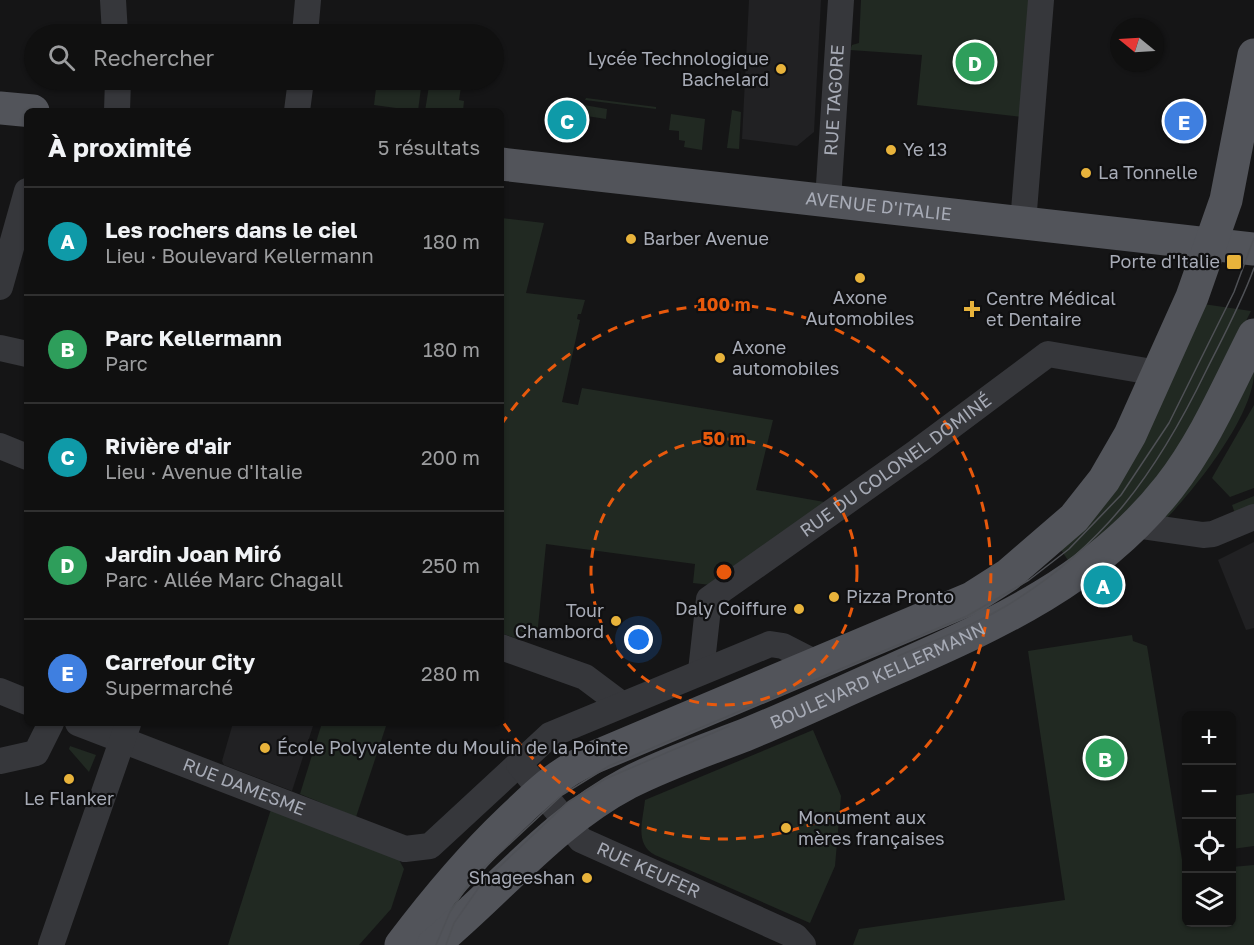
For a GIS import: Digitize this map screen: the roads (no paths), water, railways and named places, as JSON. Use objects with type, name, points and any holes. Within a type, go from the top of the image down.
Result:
[{"type":"main road","name":"BOULEVARD KELLERMANN","points":[[401,945],[472,856],[540,791],[564,772],[972,598],[1040,549],[1074,518],[1104,480],[1130,435],[1192,297],[1226,200],[1254,55]]},
{"type":"main road","points":[[0,108],[24,110]]},
{"type":"main road","name":"AVENUE D'ITALIE","points":[[504,164],[1254,249]]},
{"type":"main road","name":"BOULEVARD KELLERMANN","points":[[447,940],[566,823],[596,801],[630,782],[820,703],[1002,621],[1086,567],[1134,525],[1168,488],[1191,457],[1254,334]]},
{"type":"street","points":[[113,0],[114,24]]},
{"type":"street","points":[[306,24],[308,0]]},
{"type":"street","name":"RUE TAGORE","points":[[828,200],[840,0]]},
{"type":"street","points":[[1023,223],[1041,0]]},
{"type":"street","points":[[117,108],[118,90]]},
{"type":"street","points":[[297,108],[300,90]]},
{"type":"street","points":[[0,287],[24,202]]},
{"type":"street","points":[[0,348],[24,353]]},
{"type":"street","name":"RUE DU COLONEL DOMINÉ","points":[[701,671],[709,599],[918,451],[1048,354],[1158,373]]},
{"type":"street","points":[[0,446],[24,456]]},
{"type":"street","points":[[1134,525],[1203,535],[1213,534],[1254,517]]},
{"type":"street","name":"BOULEVARD KELLERMANN","points":[[411,850],[430,846],[550,735],[770,644],[783,646],[818,664]]},
{"type":"street","points":[[504,648],[585,677],[621,704]]},
{"type":"street","points":[[0,691],[24,701]]},
{"type":"street","points":[[0,761],[36,753],[50,726]]},
{"type":"street","name":"RUE DAMESME","points":[[96,726],[125,731],[300,808],[411,850]]},
{"type":"street","points":[[51,945],[125,731]]},
{"type":"street","name":"RUE KEUFER","points":[[519,764],[580,840],[795,936],[803,945]]},
{"type":"street","points":[[433,903],[447,940]]},
{"type":"tram line","points":[[436,945],[450,912],[472,879],[562,795],[609,766],[967,616],[1029,580],[1069,549],[1121,495],[1169,423],[1234,292],[1254,238]]},
{"type":"tram line","points":[[898,656],[966,627],[1006,606],[1072,559],[1099,532],[1124,504],[1168,442],[1225,333],[1254,268]]},
{"type":"tram line","points":[[446,945],[454,923],[482,883],[568,802],[605,779],[729,726]]},
{"type":"place","name":"Jardin Joan Miró","points":[[975,62]]},
{"type":"place","name":"Lycée Technologique Bachelard","points":[[781,69]]},
{"type":"place","name":"Rivière d'air","points":[[567,120]]},
{"type":"place","name":"Carrefour City","points":[[1184,121]]},
{"type":"place","name":"Ye 13","points":[[891,150]]},
{"type":"place","name":"La Tonnelle","points":[[1086,173]]},
{"type":"place","name":"Barber Avenue","points":[[631,239]]},
{"type":"place","name":"Porte d'Italie","points":[[1234,262]]},
{"type":"place","name":"Axone Automobiles","points":[[860,278]]},
{"type":"place","name":"Centre Médical et Dentaire","points":[[972,309]]},
{"type":"place","name":"Axone automobiles","points":[[720,358]]},
{"type":"place","name":"Les rochers dans le ciel","points":[[1103,585]]},
{"type":"place","name":"Pizza Pronto","points":[[834,597]]},
{"type":"place","name":"Daly Coiffure","points":[[799,609]]},
{"type":"place","name":"Tour Chambord","points":[[616,621]]},
{"type":"place","name":"École Polyvalente du Moulin de la Pointe","points":[[265,748]]},
{"type":"place","name":"Parc Kellermann","points":[[1105,758]]},
{"type":"place","name":"Le Flanker","points":[[69,779]]},
{"type":"place","name":"Monument aux mères françaises","points":[[786,828]]},
{"type":"place","name":"Shageeshan","points":[[587,878]]}]
